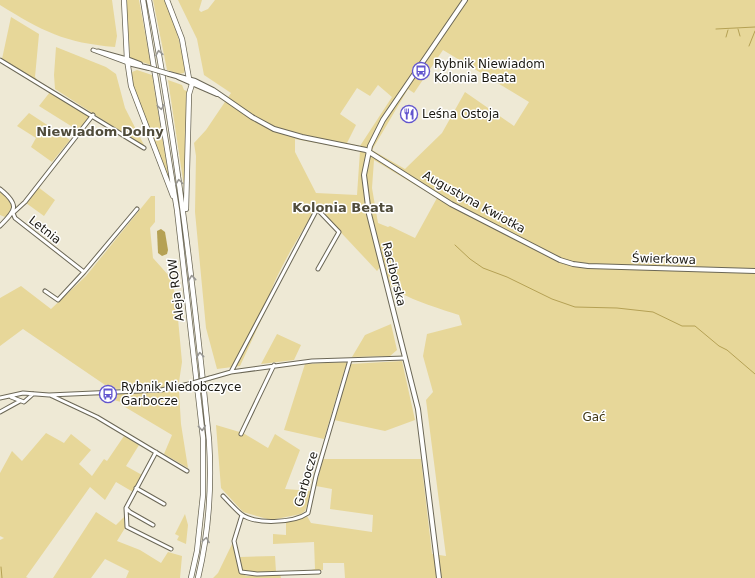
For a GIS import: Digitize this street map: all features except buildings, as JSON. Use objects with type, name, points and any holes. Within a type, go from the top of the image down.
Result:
[{"type":"main road","points":[[124,0],[127,61],[134,97],[177,210]]},
{"type":"main road","name":"Aleja ROW","points":[[143,0],[177,210],[203,438],[203,495],[197,551],[191,578]]},
{"type":"main road","name":"Aleja ROW","points":[[149,0],[173,135],[185,220],[211,465],[210,508],[198,578]]},
{"type":"main road","points":[[166,0],[182,38],[190,81],[185,220]]},
{"type":"street","name":"Raciborska","points":[[439,578],[418,409],[366,203],[364,175],[368,152],[386,115],[465,0]]},
{"type":"street","points":[[127,61],[93,50],[127,61]]},
{"type":"street","points":[[0,60],[93,115],[144,148]]},
{"type":"street","name":"Augustyna Kwiotka","points":[[127,61],[190,81],[219,95],[274,129],[302,138],[359,148],[368,152],[456,207],[560,260],[573,264]]},
{"type":"street","name":"Letnia","points":[[84,272],[15,218],[13,213],[25,202],[93,115]]},
{"type":"street","points":[[0,189],[11,198],[14,205],[13,213],[0,226]]},
{"type":"street","points":[[46,291],[58,300],[84,272],[137,209]]},
{"type":"street","points":[[230,372],[317,209],[339,232],[318,269]]},
{"type":"street","name":"Świerkowa","points":[[573,264],[596,267],[755,271]]},
{"type":"street","points":[[0,398],[20,394],[161,390],[230,372],[274,365],[312,361],[405,358]]},
{"type":"street","name":"Garbocze","points":[[242,515],[271,522],[303,516],[308,513],[316,476],[350,360]]},
{"type":"street","points":[[241,434],[274,365]]},
{"type":"street","points":[[0,412],[19,400],[20,394]]},
{"type":"street","points":[[25,394],[27,399]]},
{"type":"street","points":[[7,397],[24,402],[33,394]]},
{"type":"street","points":[[49,394],[97,417],[187,471]]},
{"type":"street","points":[[156,452],[126,508],[127,527],[171,549]]},
{"type":"street","points":[[136,488],[164,504]]},
{"type":"street","points":[[223,496],[242,515],[234,541],[242,572],[258,574],[319,572]]},
{"type":"street","points":[[126,508],[130,512],[153,525]]},
{"type":"green space","points":[[0,0],[112,0],[117,36],[115,47],[82,42],[54,34],[42,29],[0,5]]},
{"type":"green space","points":[[126,0],[139,0],[151,65],[130,58]]},
{"type":"green space","points":[[153,0],[165,0],[180,43],[185,70],[184,73],[179,74],[167,70]]},
{"type":"green space","name":"Gać","points":[[178,0],[202,0],[199,10],[201,12],[208,9],[215,0],[755,0],[755,578],[345,578],[344,563],[323,563],[323,570],[308,571],[315,569],[314,542],[273,544],[273,534],[286,535],[286,521],[307,516],[311,523],[372,532],[373,515],[330,509],[332,489],[316,486],[323,459],[421,459],[432,554],[446,556],[426,400],[433,392],[423,356],[427,334],[462,325],[459,315],[423,303],[403,294],[391,286],[384,262],[377,271],[317,207],[280,270],[270,295],[269,303],[240,366],[217,369],[206,328],[195,212],[196,156],[194,143],[206,130],[231,93],[204,75],[197,39]],"holes":[[[443,50],[529,102],[514,126],[465,92],[442,133],[405,169],[372,150],[408,89],[414,93]],[[378,85],[392,97],[360,146],[347,143],[356,125],[340,114],[357,88],[370,96]],[[295,139],[360,151],[357,195],[316,193],[295,152]],[[374,160],[437,198],[415,238],[390,226],[388,227],[378,223],[372,188]]]},
{"type":"green space","points":[[11,17],[39,34],[35,77],[39,82],[2,59]]},
{"type":"green space","points":[[56,47],[106,67],[116,74],[125,108],[145,147],[55,89],[54,75]]},
{"type":"green space","points":[[137,70],[152,75],[170,184],[136,97],[131,74]]},
{"type":"green space","points":[[168,80],[182,85],[184,90],[187,91],[185,193]]},
{"type":"green space","points":[[50,92],[90,115],[79,131],[39,106]]},
{"type":"green space","points":[[29,113],[70,140],[52,162],[31,147],[36,138],[17,126]]},
{"type":"green space","points":[[38,187],[55,200],[44,216],[26,203]]},
{"type":"green space","points":[[0,191],[12,204],[10,212],[5,217],[0,215]]},
{"type":"green space","points":[[151,196],[155,196],[155,222],[150,228],[153,258],[170,277],[176,297],[182,362],[179,382],[162,388],[111,389],[23,329],[0,346],[0,298],[21,286],[51,309],[86,276]]},
{"type":"green space","points":[[391,324],[397,350],[390,356],[352,357],[365,335]]},
{"type":"green space","points":[[277,334],[301,345],[294,360],[261,364]]},
{"type":"green space","points":[[402,361],[415,420],[385,431],[334,420],[351,364]]},
{"type":"green space","points":[[347,362],[324,439],[284,430],[305,364]]},
{"type":"green space","points":[[179,391],[181,424],[188,468],[164,454],[172,435],[120,404],[121,402],[96,395]]},
{"type":"green space","points":[[216,425],[243,433],[268,448],[275,434],[300,450],[285,489],[312,491],[305,511],[301,514],[271,520],[243,512],[221,488]]},
{"type":"green space","points":[[46,433],[64,443],[71,434],[91,450],[79,464],[92,476],[104,459],[107,461],[124,436],[139,445],[126,466],[142,475],[133,492],[116,482],[105,500],[90,487],[26,577],[28,578],[0,578],[0,540],[4,538],[0,536],[0,473],[12,451],[22,461]]},
{"type":"green space","points":[[96,512],[116,525],[124,517],[125,528],[117,541],[140,550],[161,563],[168,552],[182,556],[180,578],[126,578],[129,571],[105,559],[91,578],[53,578]]},
{"type":"green space","points":[[185,514],[188,525],[186,544],[177,540],[179,536],[175,534]]},
{"type":"green space","points":[[233,542],[241,573],[246,576],[280,574],[281,578],[213,578],[218,573]]},
{"type":"green space","points":[[275,556],[276,572],[247,573],[242,571],[240,557]]},
{"type":"shaded area","points":[[161,229],[165,232],[168,250],[167,254],[162,256],[158,253],[157,231]]},
{"type":"waterway","points":[[716,29],[755,27]]},
{"type":"waterway","points":[[738,29],[740,36]]},
{"type":"waterway","points":[[726,37],[728,30]]},
{"type":"waterway","points":[[749,46],[755,31]]},
{"type":"waterway","points":[[455,245],[470,259],[483,268],[507,277],[552,299],[575,307],[617,308],[653,312],[682,326],[695,326],[719,346],[727,350],[755,374]]},
{"type":"waterway","points":[[1,567],[2,578]]},
{"type":"place","name":"Rybnik Niewiadom Kolonia Beata","points":[[421,71]]},
{"type":"place","name":"Leśna Ostoja","points":[[409,114]]},
{"type":"place","name":"Rybnik Niedobczyce Garbocze","points":[[108,394]]},
{"type":"district","name":"Niewiadom Dolny","points":[[100,131]]},
{"type":"district","name":"Kolonia Beata","points":[[343,207]]}]
